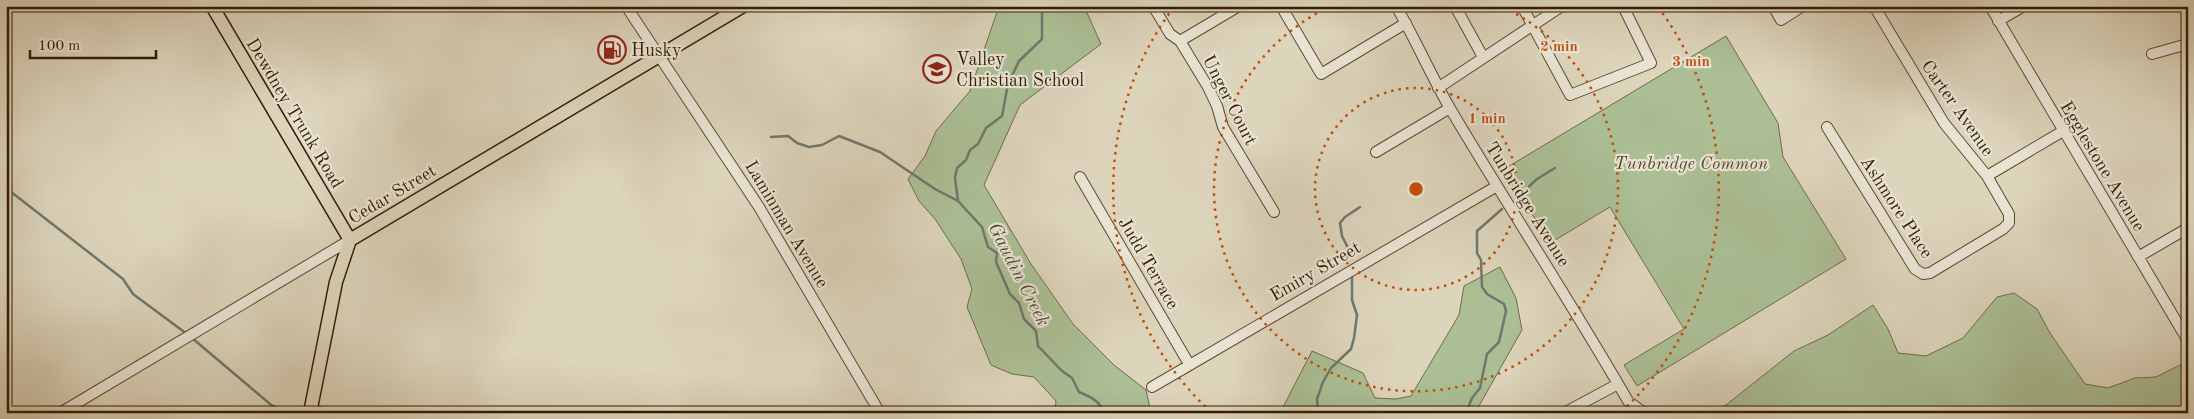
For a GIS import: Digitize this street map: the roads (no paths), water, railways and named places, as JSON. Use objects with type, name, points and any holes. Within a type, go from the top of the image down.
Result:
[{"type":"main road","name":"Dewdney Trunk Road","points":[[212,6],[350,240]]},
{"type":"main road","name":"Cedar Street","points":[[350,240],[743,6]]},
{"type":"main road","points":[[315,412],[336,282],[350,240]]},
{"type":"street","name":"Laminman Avenue","points":[[626,6],[759,207],[880,413]]},
{"type":"street","name":"Unger Court","points":[[1153,6],[1170,34],[1180,41],[1208,87],[1217,106],[1223,127],[1274,212]]},
{"type":"street","points":[[1180,41],[1239,6]]},
{"type":"street","points":[[1281,6],[1321,74],[1406,23]]},
{"type":"street","name":"Tunbridge Avenue","points":[[1396,6],[1438,88],[1497,186],[1628,401],[1643,412]]},
{"type":"street","points":[[1455,6],[1483,57]]},
{"type":"street","points":[[1522,6],[1534,25],[1570,95],[1651,63],[1623,6]]},
{"type":"street","points":[[1438,88],[1562,6]]},
{"type":"street","points":[[1774,6],[1781,20],[1803,6]]},
{"type":"street","name":"Carter Avenue","points":[[1874,6],[1944,123],[1986,176],[2063,130]]},
{"type":"street","name":"Egglestone Avenue","points":[[1990,6],[2188,341]]},
{"type":"street","points":[[1998,21],[2024,6]]},
{"type":"street","points":[[2152,54],[2184,45],[2188,46]]},
{"type":"street","points":[[1376,152],[1450,108]]},
{"type":"street","name":"Ashmore Place","points":[[1827,127],[1915,269],[1922,274],[1930,273],[2003,230],[2009,223],[2009,214],[1986,176]]},
{"type":"street","name":"Judd Terrace","points":[[1080,177],[1189,364]]},
{"type":"street","name":"Emiry Street","points":[[1152,387],[1497,186]]},
{"type":"street","points":[[2138,258],[2188,228]]},
{"type":"street","name":"Cedar Street","points":[[60,413],[350,240]]},
{"type":"street","points":[[1564,413],[1618,384]]},
{"type":"waterway","name":"Gaudin Creek","points":[[1042,6],[1042,39],[1019,61],[1008,84],[1002,116],[986,128],[978,144],[970,150],[966,160],[957,168],[955,178],[958,201],[982,227],[988,247],[997,253],[996,262],[1010,294],[1019,303],[1024,319],[1036,331],[1038,346],[1062,371],[1072,378],[1079,392],[1100,405],[1104,413]]},
{"type":"waterway","points":[[771,137],[788,136],[797,143],[809,147],[822,145],[839,136],[880,152],[935,189],[958,201]]},
{"type":"waterway","points":[[1519,196],[1537,179],[1555,168]]},
{"type":"waterway","points":[[6,188],[123,279],[133,294],[187,334]]},
{"type":"waterway","points":[[1350,252],[1342,236],[1340,223],[1345,217],[1360,207]]},
{"type":"waterway","points":[[1466,413],[1472,398],[1480,388],[1487,354],[1499,342],[1506,311],[1504,304],[1487,294],[1482,287],[1481,260],[1477,253],[1477,231],[1502,209]]},
{"type":"waterway","points":[[1318,413],[1317,399],[1323,382],[1331,368],[1351,349],[1354,338],[1357,315],[1352,300],[1352,276]]},
{"type":"waterway","points":[[192,338],[270,404],[285,413]]},
{"type":"place","name":"Husky","points":[[612,50]]},
{"type":"place","name":"Valley Christian School","points":[[937,69]]},
{"type":"park label","name":"Tunbridge Common","points":[[1691,163]]}]
